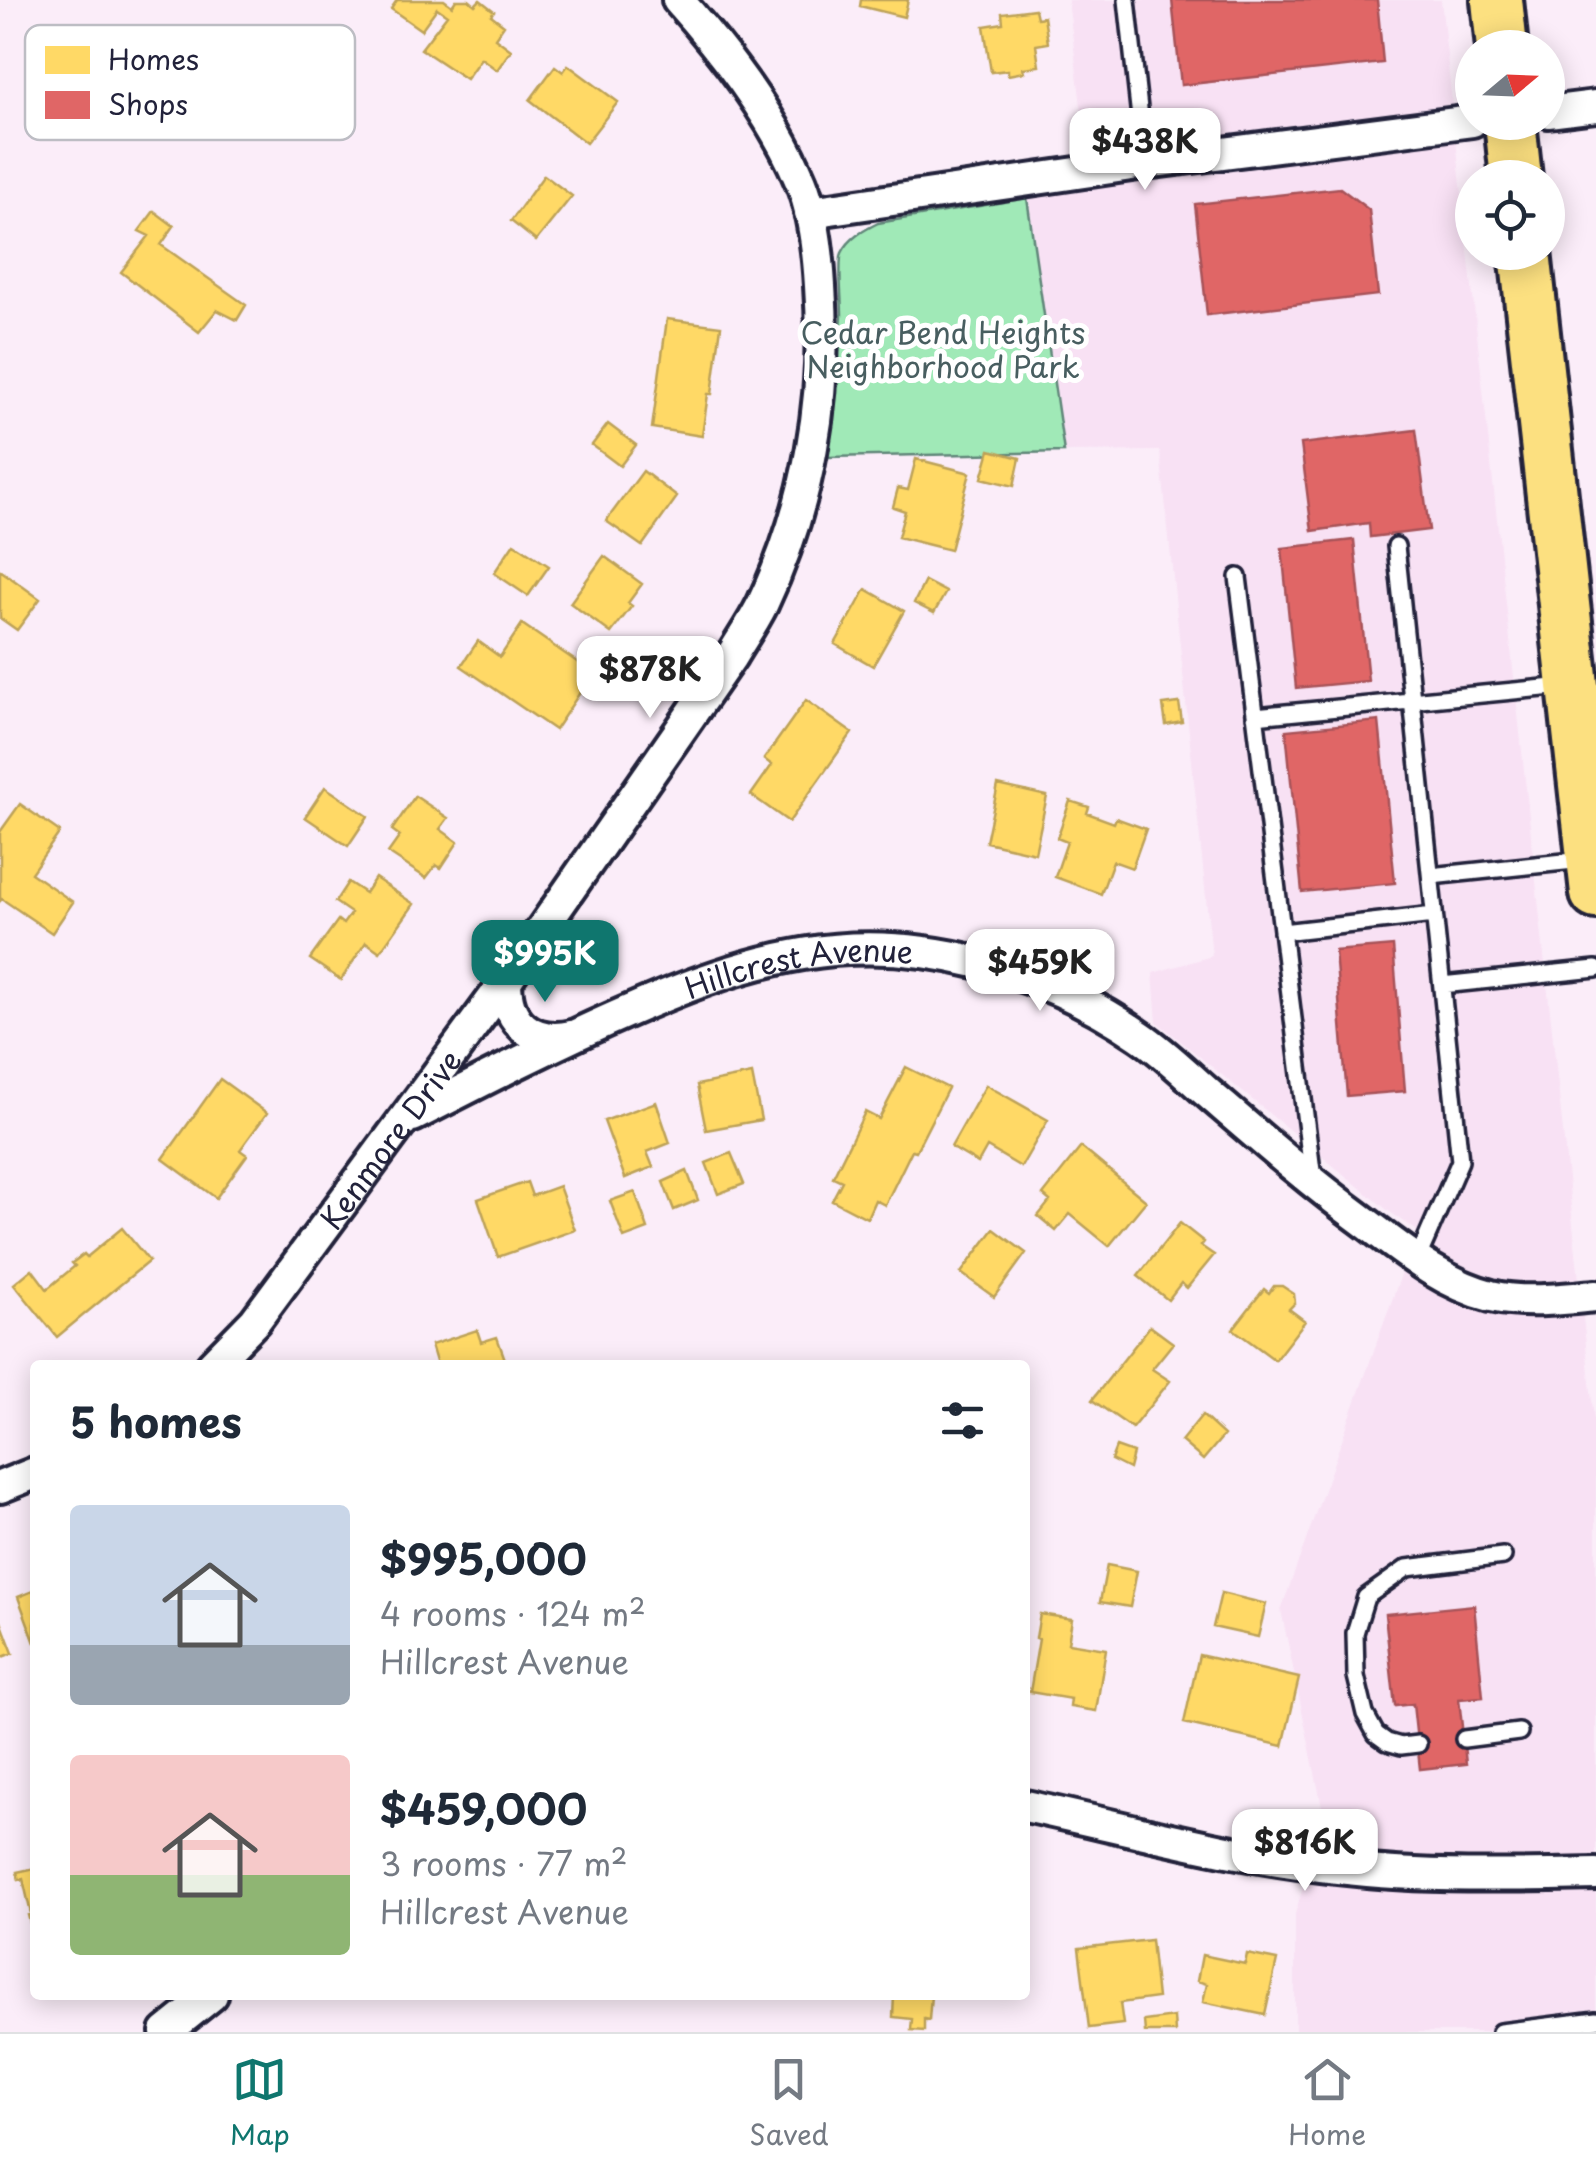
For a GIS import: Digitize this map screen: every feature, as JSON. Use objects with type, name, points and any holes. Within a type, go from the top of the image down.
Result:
[{"type":"main road","points":[[1497,0],[1500,30]]},
{"type":"main road","points":[[1527,270],[1573,686],[1588,751],[1594,876]]},
{"type":"street","name":"Kenmore Drive","points":[[217,1360],[254,1321],[506,981],[731,657],[761,607],[784,553],[811,458],[820,389],[822,320],[810,212],[802,184],[775,132],[742,80],[678,0]]},
{"type":"street","points":[[1565,110],[1596,106]]},
{"type":"street","points":[[810,212],[1145,162],[1455,122]]},
{"type":"street","name":"Hillcrest Avenue","points":[[406,1119],[584,1031],[722,974],[803,954],[872,948],[926,954],[982,964],[1059,989],[1103,1011],[1144,1038],[1314,1184],[1440,1275],[1489,1295],[1514,1300],[1596,1296]]},
{"type":"street","points":[[506,981],[511,1011],[530,1032],[558,1039],[584,1031]]},
{"type":"street","points":[[0,1486],[30,1474]]},
{"type":"street","points":[[1030,1807],[1256,1856],[1336,1868],[1475,1877],[1596,1874]]},
{"type":"street","points":[[166,2032],[206,2000]]},
{"type":"lane","points":[[1127,0],[1145,162]]},
{"type":"lane","points":[[1396,546],[1460,1161],[1417,1260]]},
{"type":"lane","points":[[1238,577],[1314,1184]]},
{"type":"lane","points":[[1256,716],[1573,686]]},
{"type":"lane","points":[[1430,876],[1594,876]]},
{"type":"lane","points":[[1282,932],[1434,916]]},
{"type":"lane","points":[[1442,985],[1596,969]]},
{"type":"lane","points":[[1418,1744],[1402,1746],[1387,1742],[1376,1734],[1364,1714],[1356,1676],[1355,1633],[1366,1598],[1407,1568],[1503,1556]]},
{"type":"lane","points":[[1464,1738],[1519,1732]]},
{"type":"lane","points":[[1500,2032],[1558,2029],[1595,2022]]},
{"type":"shaded area","points":[[1068,0],[1441,0],[1458,160],[1455,160],[1455,270],[1470,270],[1596,1438],[1596,2032],[1295,2032],[1295,1914],[1324,1816],[1281,1610],[1419,1232],[1157,1022],[1153,973],[1212,956],[1160,451],[1064,452],[1027,198],[1091,187]]},
{"type":"green space","name":"Cedar Bend Heights Neighborhood Park","points":[[1027,198],[1064,452],[828,457],[842,315],[841,258],[849,243],[878,223]]},
{"type":"building: Homes","points":[[397,0],[444,0],[452,6],[456,0],[469,0],[475,5],[480,0],[504,25],[495,38],[511,50],[497,70],[481,58],[466,79],[421,49],[447,15],[437,8],[421,30],[391,9]]},
{"type":"building: Homes","points":[[861,0],[908,0],[904,17],[860,6]]},
{"type":"building: Homes","points":[[1035,9],[1037,18],[1044,17],[1048,43],[1036,45],[1039,66],[1008,75],[1008,70],[991,72],[984,26],[1003,23],[1002,13]]},
{"type":"building: Homes","points":[[568,65],[618,102],[586,143],[530,100],[555,66],[563,72]]},
{"type":"building: Homes","points":[[544,175],[572,196],[536,241],[511,221]]},
{"type":"building: Homes","points":[[154,211],[174,226],[161,245],[246,305],[237,320],[217,310],[199,332],[121,272],[149,236],[139,231]]},
{"type":"building: Homes","points":[[667,319],[721,326],[702,436],[652,428]]},
{"type":"building: Homes","points":[[608,424],[636,445],[620,466],[592,445]]},
{"type":"building: Homes","points":[[990,450],[1020,458],[1014,486],[982,478]]},
{"type":"building: Homes","points":[[916,459],[970,473],[950,550],[898,537],[905,511],[893,507],[898,488],[908,490]]},
{"type":"building: Homes","points":[[643,471],[677,497],[642,546],[606,521]]},
{"type":"building: Homes","points":[[514,543],[549,566],[528,596],[494,573]]},
{"type":"building: Homes","points":[[604,556],[642,584],[628,603],[632,606],[611,633],[570,603]]},
{"type":"building: Homes","points":[[0,570],[40,599],[17,630],[0,618]]},
{"type":"building: Homes","points":[[925,581],[946,592],[934,613],[914,603]]},
{"type":"building: Homes","points":[[866,589],[904,611],[873,666],[835,644]]},
{"type":"building: Homes","points":[[522,624],[593,673],[555,730],[461,666],[478,641],[500,657]]},
{"type":"building: Homes","points":[[806,700],[852,733],[789,822],[751,795],[772,765],[764,759]]},
{"type":"building: Homes","points":[[1179,703],[1182,722],[1166,725],[1163,705]]},
{"type":"building: Homes","points":[[998,785],[1047,796],[1035,853],[986,842]]},
{"type":"building: Homes","points":[[325,787],[368,816],[348,846],[305,817]]},
{"type":"building: Homes","points":[[415,796],[448,818],[440,829],[458,842],[441,868],[436,865],[426,878],[388,853],[400,836],[392,830]]},
{"type":"building: Homes","points":[[1070,801],[1089,807],[1087,813],[1114,823],[1116,818],[1146,829],[1132,868],[1113,861],[1101,894],[1055,877],[1067,842],[1057,838]]},
{"type":"building: Homes","points":[[20,804],[60,832],[31,873],[73,902],[52,933],[0,901],[0,832]]},
{"type":"building: Homes","points":[[375,878],[414,904],[380,952],[366,942],[341,980],[310,959],[338,920],[343,924],[351,913],[335,902],[348,882],[365,893]]},
{"type":"building: Homes","points":[[906,1067],[948,1088],[885,1205],[875,1200],[867,1218],[832,1200],[842,1181],[833,1177],[865,1112],[879,1119]]},
{"type":"building: Homes","points":[[752,1074],[761,1120],[706,1130],[697,1085]]},
{"type":"building: Homes","points":[[220,1079],[267,1113],[240,1150],[247,1155],[216,1198],[163,1159]]},
{"type":"building: Homes","points":[[986,1085],[1048,1120],[1021,1167],[987,1147],[978,1163],[951,1147]]},
{"type":"building: Homes","points":[[656,1102],[670,1143],[647,1152],[653,1167],[625,1178],[604,1121]]},
{"type":"building: Homes","points":[[1081,1147],[1146,1201],[1109,1246],[1070,1214],[1056,1231],[1038,1216],[1050,1201],[1043,1195]]},
{"type":"building: Homes","points":[[731,1153],[744,1184],[718,1194],[706,1163]]},
{"type":"building: Homes","points":[[687,1171],[698,1200],[674,1210],[663,1182]]},
{"type":"building: Homes","points":[[527,1182],[532,1196],[559,1186],[575,1230],[498,1257],[478,1199]]},
{"type":"building: Homes","points":[[635,1192],[648,1229],[624,1238],[610,1201]]},
{"type":"building: Homes","points":[[1180,1223],[1214,1255],[1187,1288],[1181,1283],[1168,1300],[1138,1276]]},
{"type":"building: Homes","points":[[122,1228],[149,1261],[57,1337],[14,1284],[32,1269],[47,1289],[75,1266],[72,1263],[84,1254],[87,1257]]},
{"type":"building: Homes","points":[[994,1229],[1026,1253],[994,1297],[961,1273]]},
{"type":"building: Homes","points":[[1274,1286],[1294,1294],[1295,1303],[1289,1309],[1305,1321],[1275,1360],[1233,1329],[1264,1289],[1269,1293]]},
{"type":"building: Homes","points":[[1150,1326],[1173,1343],[1152,1369],[1170,1381],[1132,1428],[1092,1400]]},
{"type":"building: Homes","points":[[477,1330],[481,1342],[497,1337],[505,1360],[436,1360],[431,1345]]},
{"type":"building: Homes","points":[[1202,1415],[1224,1435],[1203,1460],[1181,1441]]},
{"type":"building: Homes","points":[[1116,1447],[1133,1453],[1129,1469],[1111,1460]]},
{"type":"building: Homes","points":[[1107,1565],[1137,1571],[1130,1607],[1100,1602]]},
{"type":"building: Homes","points":[[30,1592],[30,1629],[18,1597]]},
{"type":"building: Homes","points":[[1221,1593],[1266,1604],[1258,1637],[1213,1627]]},
{"type":"building: Homes","points":[[1040,1614],[1072,1619],[1068,1643],[1106,1649],[1096,1711],[1070,1707],[1071,1699],[1030,1692]]},
{"type":"building: Homes","points":[[0,1619],[13,1653],[0,1658]]},
{"type":"building: Homes","points":[[1199,1655],[1299,1678],[1283,1746],[1184,1723]]},
{"type":"building: Homes","points":[[30,1869],[30,1910],[23,1879],[19,1880],[17,1872]]},
{"type":"building: Homes","points":[[1151,1940],[1157,1998],[1120,2003],[1123,2024],[1089,2028],[1079,1948]]},
{"type":"building: Homes","points":[[1247,1954],[1277,1960],[1265,2015],[1203,2002],[1207,1984],[1197,1981],[1202,1955],[1245,1964]]},
{"type":"building: Homes","points":[[894,2000],[931,2000],[924,2031],[911,2030],[912,2019],[893,2017]]},
{"type":"building: Homes","points":[[1174,2017],[1175,2032],[1145,2032],[1144,2021]]},
{"type":"building: Shops","points":[[1172,0],[1377,0],[1383,63],[1181,85]]},
{"type":"building: Shops","points":[[1340,188],[1369,210],[1378,295],[1207,315],[1195,204]]},
{"type":"building: Shops","points":[[1416,430],[1429,530],[1370,537],[1369,523],[1312,531],[1301,444]]},
{"type":"building: Shops","points":[[1354,540],[1368,681],[1296,688],[1282,548]]},
{"type":"building: Shops","points":[[1379,721],[1395,883],[1302,892],[1286,730]]},
{"type":"building: Shops","points":[[1393,946],[1405,1091],[1347,1096],[1335,951]]},
{"type":"building: Shops","points":[[1474,1605],[1483,1697],[1459,1699],[1466,1764],[1420,1769],[1413,1704],[1395,1706],[1385,1614]]}]
